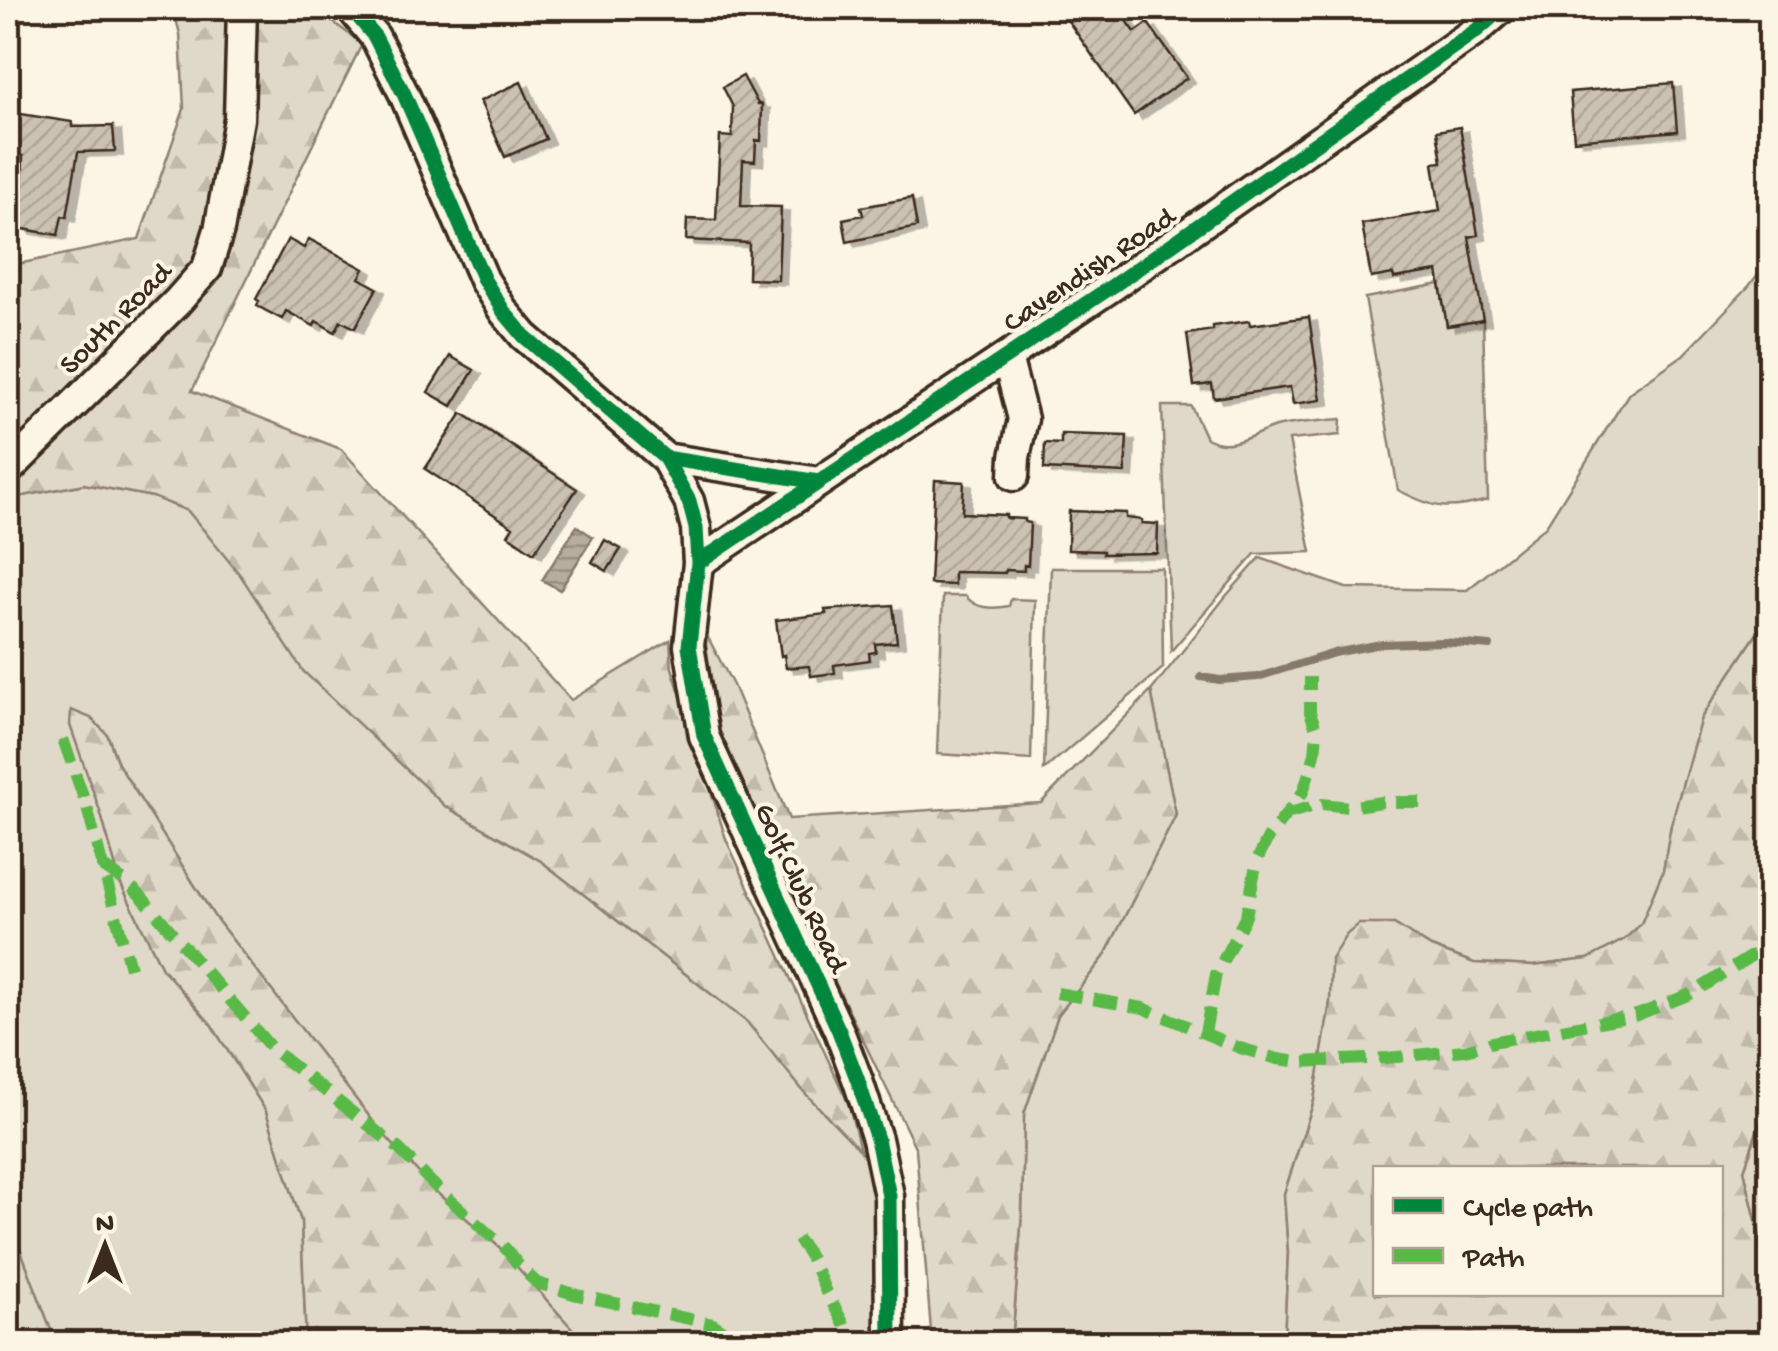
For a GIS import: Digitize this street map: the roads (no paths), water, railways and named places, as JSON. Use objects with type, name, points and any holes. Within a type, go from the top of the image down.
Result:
[{"type":"street","name":"South Road","points":[[8,470],[207,268],[219,230],[238,119],[242,8]]},
{"type":"street","points":[[351,8],[375,38],[404,94],[484,280],[524,336],[666,458],[819,482]]},
{"type":"street","name":"Cavendish Road","points":[[698,563],[1114,285],[1461,41],[1502,8]]},
{"type":"street","points":[[1006,357],[1023,418],[1014,476]]},
{"type":"street","name":"Golf Club Road","points":[[666,458],[689,501],[696,528],[698,563],[689,646],[704,736],[838,1031],[877,1139],[889,1196],[890,1344]]},
{"type":"waterway","points":[[1201,677],[1258,677],[1334,653],[1381,644],[1444,642],[1490,646]]}]
